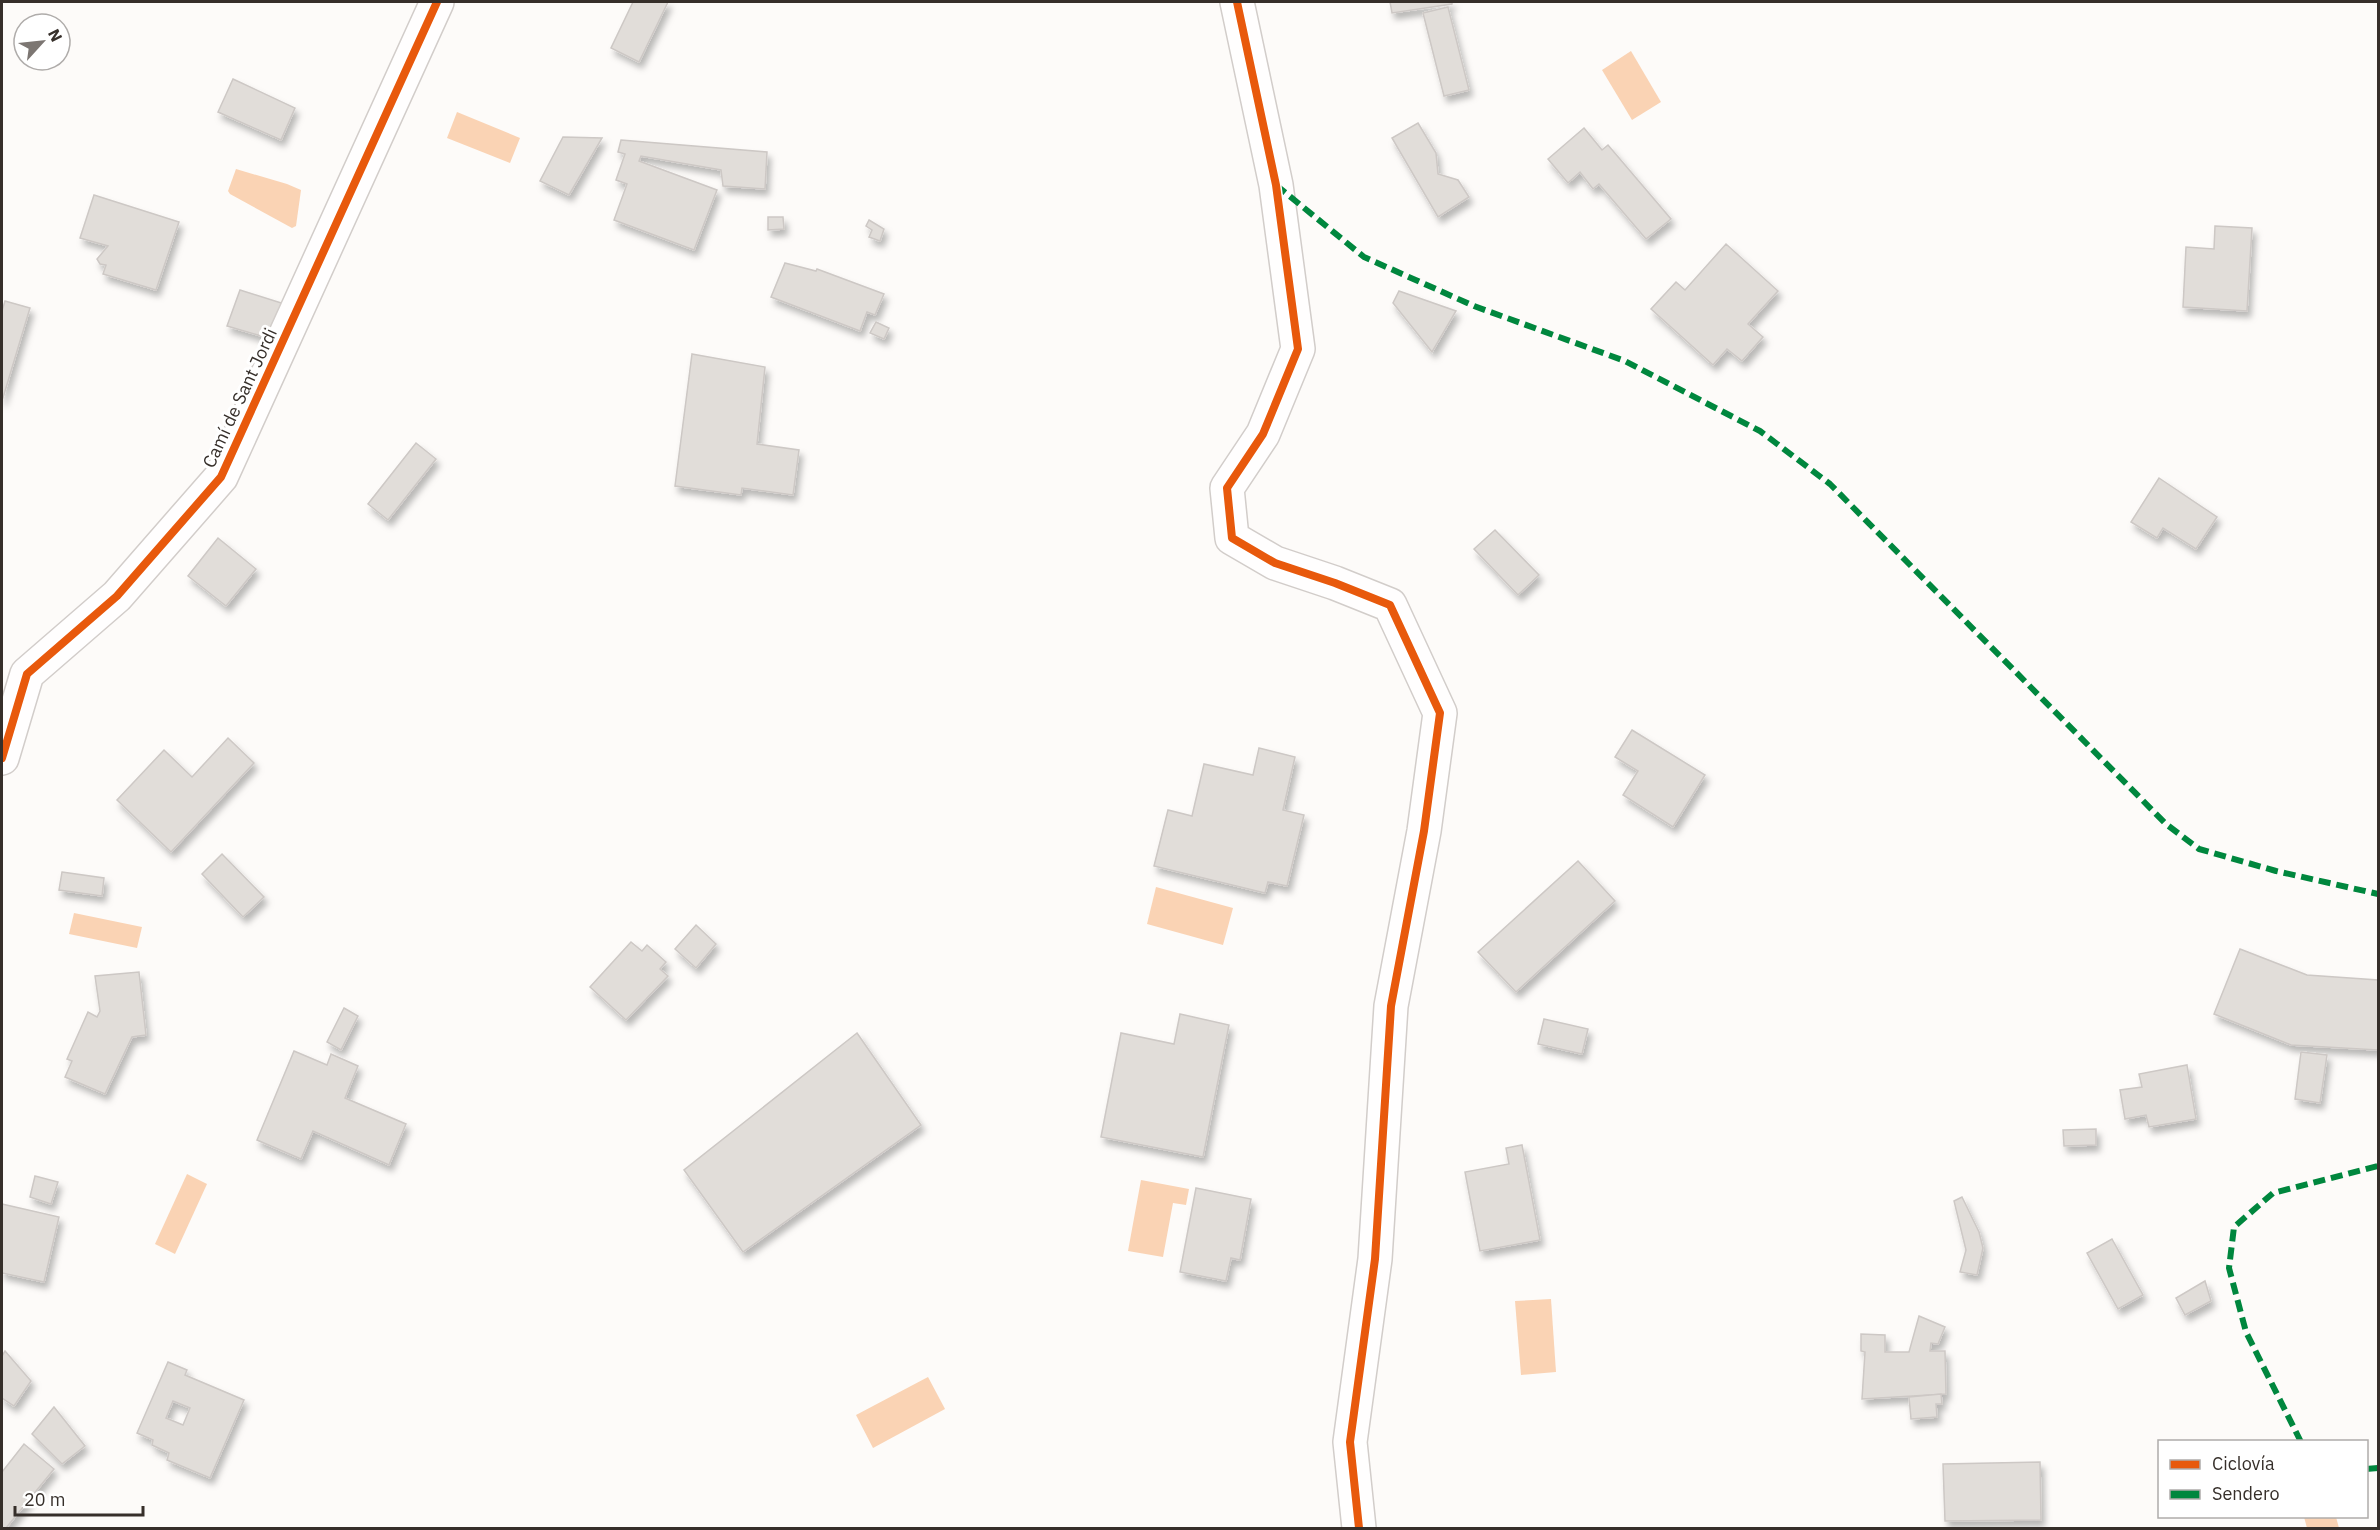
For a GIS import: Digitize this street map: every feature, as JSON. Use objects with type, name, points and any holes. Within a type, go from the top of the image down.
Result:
[{"type":"street","name":"Camí de Sant Jordi","points":[[2,758],[27,674],[117,596],[221,477],[437,2]]},
{"type":"street","points":[[1237,2],[1276,185],[1298,349],[1263,434],[1227,488],[1232,538],[1275,563],[1390,605],[1440,712],[1424,831],[1391,1006],[1375,1259],[1350,1442],[1359,1528]]},
{"type":"shaded area","points":[[1631,51],[1661,102],[1632,120],[1602,70]]},
{"type":"shaded area","points":[[457,112],[520,138],[510,163],[447,138]]},
{"type":"shaded area","points":[[236,169],[301,190],[296,226],[292,228],[230,194],[228,191]]},
{"type":"shaded area","points":[[1156,887],[1233,908],[1223,945],[1147,924]]},
{"type":"shaded area","points":[[74,913],[142,927],[137,948],[69,934]]},
{"type":"shaded area","points":[[187,1174],[207,1184],[175,1254],[155,1244]]},
{"type":"shaded area","points":[[1141,1180],[1189,1189],[1186,1205],[1173,1203],[1163,1257],[1128,1251]]},
{"type":"shaded area","points":[[1551,1299],[1556,1372],[1521,1375],[1515,1301]]},
{"type":"shaded area","points":[[928,1377],[945,1409],[873,1448],[856,1415]]},
{"type":"shaded area","points":[[2304,1518],[2336,1518],[2339,1528],[2307,1528]]},
{"type":"building","points":[[633,2],[668,2],[639,62],[611,48]]},
{"type":"building","points":[[1390,2],[1452,2],[1452,4],[1392,13]]},
{"type":"building","points":[[1448,7],[1469,90],[1444,96],[1423,13]]},
{"type":"building","points":[[233,79],[295,108],[281,140],[218,112]]},
{"type":"building","points":[[1418,123],[1436,153],[1438,174],[1458,180],[1469,197],[1438,217],[1392,138]]},
{"type":"building","points":[[1584,128],[1602,150],[1608,145],[1671,219],[1646,239],[1599,184],[1593,189],[1580,172],[1568,183],[1548,159]]},
{"type":"building","points":[[563,137],[602,138],[569,195],[540,181]]},
{"type":"building","points":[[621,140],[767,152],[765,189],[723,186],[721,170],[641,156],[639,161],[717,190],[694,250],[614,220],[627,184],[616,180],[625,154],[618,152]]},
{"type":"building","points":[[94,195],[179,222],[156,290],[103,274],[106,265],[100,264],[97,259],[108,246],[80,238]]},
{"type":"building","points":[[768,217],[783,217],[784,229],[768,230]]},
{"type":"building","points":[[869,220],[884,229],[880,241],[869,237],[872,230],[866,226]]},
{"type":"building","points":[[2215,226],[2252,228],[2247,311],[2183,307],[2186,247],[2214,249]]},
{"type":"building","points":[[1726,244],[1778,291],[1748,324],[1763,337],[1742,361],[1727,349],[1713,365],[1651,309],[1676,282],[1685,290]]},
{"type":"building","points":[[785,263],[816,271],[817,269],[884,294],[875,315],[867,312],[860,331],[771,297]]},
{"type":"building","points":[[240,290],[294,307],[282,342],[227,326]]},
{"type":"building","points":[[1399,291],[1456,311],[1432,352],[1393,303]]},
{"type":"building","points":[[5,301],[30,308],[2,401],[2,311]]},
{"type":"building","points":[[876,322],[889,328],[884,339],[870,333]]},
{"type":"building","points":[[692,354],[765,367],[757,444],[799,450],[793,495],[742,488],[741,495],[675,486]]},
{"type":"building","points":[[416,443],[436,459],[388,520],[368,504]]},
{"type":"building","points":[[2159,478],[2217,517],[2196,549],[2163,528],[2157,538],[2131,522]]},
{"type":"building","points":[[1495,530],[1539,575],[1518,595],[1474,549]]},
{"type":"building","points":[[218,538],[256,569],[226,606],[188,576]]},
{"type":"building","points":[[1632,730],[1705,775],[1673,827],[1623,795],[1638,771],[1615,757]]},
{"type":"building","points":[[228,738],[254,763],[171,852],[117,800],[164,750],[192,777]]},
{"type":"building","points":[[1259,748],[1295,757],[1283,810],[1304,815],[1287,886],[1268,882],[1265,893],[1154,866],[1168,810],[1192,816],[1204,764],[1253,775]]},
{"type":"building","points":[[222,854],[264,897],[243,917],[202,874]]},
{"type":"building","points":[[1578,861],[1615,901],[1516,992],[1478,952]]},
{"type":"building","points":[[62,872],[104,878],[102,896],[59,890]]},
{"type":"building","points":[[696,925],[716,944],[696,968],[675,949]]},
{"type":"building","points":[[631,942],[642,951],[647,945],[666,962],[660,969],[668,976],[626,1020],[590,987]]},
{"type":"building","points":[[2240,949],[2307,975],[2378,980],[2378,1050],[2291,1045],[2214,1014]]},
{"type":"building","points":[[139,972],[146,1035],[132,1037],[105,1094],[65,1077],[72,1061],[67,1059],[88,1012],[97,1017],[100,1011],[95,976]]},
{"type":"building","points":[[344,1008],[358,1016],[341,1050],[327,1042]]},
{"type":"building","points":[[1180,1014],[1229,1025],[1203,1157],[1101,1137],[1121,1033],[1174,1044]]},
{"type":"building","points":[[1544,1019],[1588,1029],[1582,1054],[1538,1044]]},
{"type":"building","points":[[857,1033],[921,1125],[743,1252],[684,1170]]},
{"type":"building","points":[[294,1051],[327,1065],[331,1054],[358,1066],[345,1098],[406,1124],[389,1165],[313,1131],[301,1159],[257,1140]]},
{"type":"building","points":[[2301,1052],[2327,1055],[2320,1103],[2295,1099]]},
{"type":"building","points":[[2187,1065],[2196,1119],[2149,1127],[2146,1115],[2125,1119],[2120,1090],[2142,1087],[2139,1074]]},
{"type":"building","points":[[2096,1129],[2096,1145],[2064,1146],[2063,1130]]},
{"type":"building","points":[[1522,1145],[1540,1240],[1480,1251],[1465,1172],[1509,1164],[1506,1148]]},
{"type":"building","points":[[35,1176],[58,1182],[51,1204],[30,1197]]},
{"type":"building","points":[[1196,1188],[1251,1199],[1240,1260],[1231,1258],[1226,1281],[1180,1272]]},
{"type":"building","points":[[1962,1197],[1979,1232],[1983,1248],[1977,1275],[1960,1272],[1966,1250],[1954,1201]]},
{"type":"building","points":[[2,1204],[59,1217],[44,1282],[2,1273]]},
{"type":"building","points":[[2112,1239],[2143,1295],[2118,1309],[2087,1253]]},
{"type":"building","points":[[2205,1281],[2211,1301],[2185,1315],[2176,1298]]},
{"type":"building","points":[[1919,1316],[1945,1327],[1938,1344],[1931,1343],[1930,1351],[1945,1351],[1946,1394],[1862,1399],[1865,1352],[1861,1351],[1861,1334],[1885,1335],[1885,1352],[1909,1352]]},
{"type":"building","points":[[5,1351],[31,1381],[14,1406],[2,1398],[2,1356]]},
{"type":"building","points":[[168,1362],[187,1370],[185,1375],[244,1400],[210,1478],[167,1460],[169,1453],[152,1445],[153,1440],[137,1433]],"holes":[[[173,1401],[190,1408],[183,1425],[166,1418]]]},
{"type":"building","points":[[1941,1394],[1942,1404],[1936,1404],[1937,1417],[1911,1419],[1909,1397]]},
{"type":"building","points":[[54,1407],[85,1446],[62,1464],[32,1434]]},
{"type":"building","points":[[24,1444],[54,1469],[6,1528],[2,1528],[2,1472]]},
{"type":"building","points":[[2040,1462],[2041,1520],[1945,1521],[1943,1464]]},
{"type":"marked path","points":[[1276,185],[1364,257],[1474,306],[1625,361],[1760,431],[1830,484],[2166,824],[2199,849],[2276,871],[2378,894]]},
{"type":"marked path","points":[[2300,1440],[2246,1332],[2229,1268],[2234,1227],[2273,1193],[2378,1166]]},
{"type":"marked path","points":[[2368,1469],[2378,1468]]},
{"type":"cycle path","points":[[2,758],[27,674],[117,596],[221,477],[437,2]]},
{"type":"cycle path","points":[[1237,2],[1276,185],[1298,349],[1263,434],[1227,488],[1232,538],[1275,563],[1390,605],[1440,713],[1424,831],[1391,1006],[1375,1259],[1350,1442],[1359,1528]]}]
